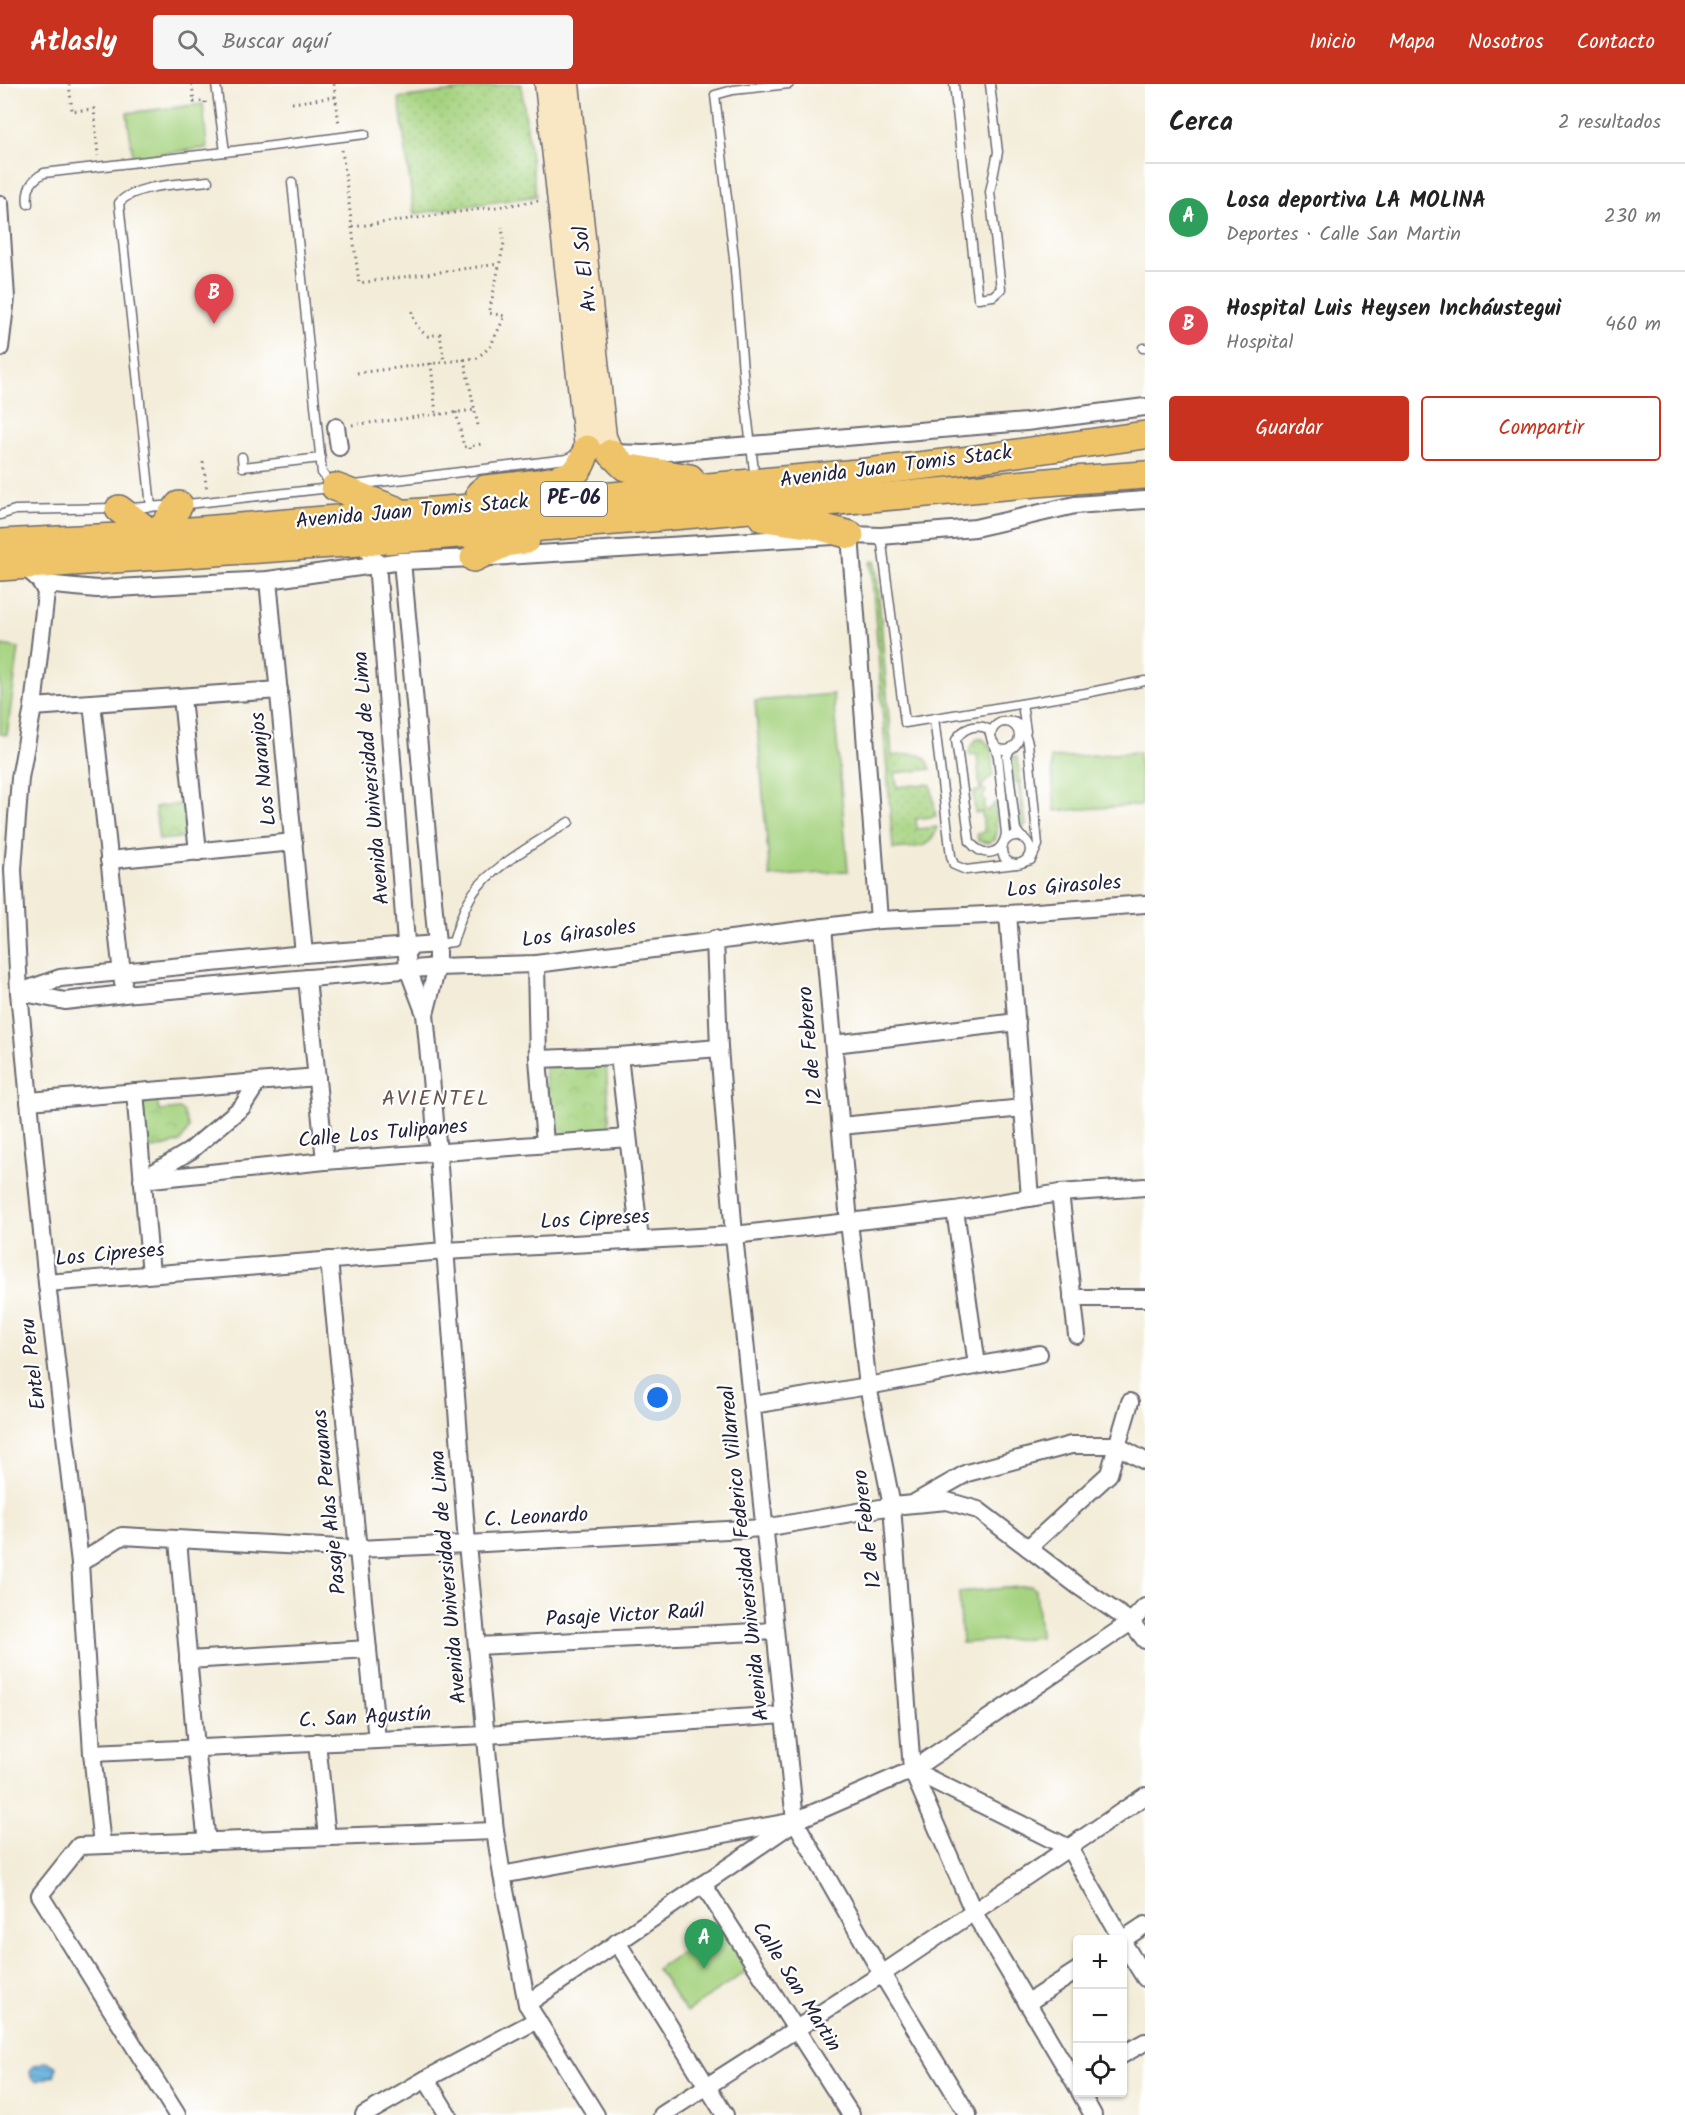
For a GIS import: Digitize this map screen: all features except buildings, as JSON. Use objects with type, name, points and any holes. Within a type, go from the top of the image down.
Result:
[{"type":"main road","name":"Avenida Juan Tomis Stack","points":[[0,543],[155,534],[755,483],[961,461],[1145,435]]},
{"type":"main road","points":[[372,501],[485,489],[559,478],[575,472],[582,462],[599,451],[625,467],[680,475],[717,485]]},
{"type":"main road","name":"Avenida Juan Tomis Stack","points":[[11,567],[361,542],[1145,475]]},
{"type":"main road","points":[[334,487],[402,513]]},
{"type":"main road","points":[[454,509],[485,489]]},
{"type":"main road","points":[[119,509],[155,534],[179,505]]},
{"type":"main road","points":[[699,513],[777,519],[814,525],[850,535]]},
{"type":"main road","points":[[474,558],[506,543],[570,534],[651,518]]},
{"type":"street","name":"Av. El Sol","points":[[547,84],[567,210],[599,451]]},
{"type":"street","name":"Av. El Sol","points":[[567,84],[567,210]]},
{"type":"street","points":[[0,204],[6,298],[0,348]]},
{"type":"street","name":"Avenida Juan Tomis Stack","points":[[599,451],[644,454],[1026,422],[1145,407]]},
{"type":"street","points":[[336,427],[339,447]]},
{"type":"street","points":[[11,567],[33,573],[43,584],[98,589],[268,580],[402,561],[850,535],[881,536],[975,528],[1075,505],[1145,500]]},
{"type":"street","points":[[850,535],[879,920]]},
{"type":"street","points":[[361,542],[377,563]]},
{"type":"street","name":"Avenida Universidad de Lima","points":[[402,561],[437,944],[437,967],[426,1014]]},
{"type":"street","name":"Avenida Universidad de Lima","points":[[377,563],[408,969],[426,1014],[467,1544],[495,1831],[527,2004],[596,2115]]},
{"type":"street","name":"Los Naranjos","points":[[268,580],[304,954]]},
{"type":"street","name":"Entel Peru","points":[[43,584],[46,593],[33,707],[20,778],[13,869],[19,992],[47,1283],[80,1563],[92,1753],[102,1845]]},
{"type":"street","points":[[33,707],[279,690]]},
{"type":"street","points":[[182,698],[198,852]]},
{"type":"street","points":[[92,703],[124,994]]},
{"type":"street","points":[[109,860],[294,842]]},
{"type":"street","name":"Los Girasoles","points":[[19,992],[65,1001],[408,969],[536,964],[715,939],[879,920],[1145,904]]},
{"type":"street","points":[[1008,914],[1030,1198]]},
{"type":"street","name":"12 de Febrero","points":[[823,927],[849,1222],[868,1386],[892,1506],[912,1770],[974,1913],[1073,2079]]},
{"type":"street","name":"Avenida Universidad Federico Villarreal","points":[[715,939],[719,1048],[734,1235],[795,1821],[882,1974],[968,2115]]},
{"type":"street","points":[[19,992],[60,978],[304,954],[437,944]]},
{"type":"street","points":[[536,964],[538,1059],[544,1143]]},
{"type":"street","points":[[308,978],[326,1161]]},
{"type":"street","points":[[834,1044],[1017,1022]]},
{"type":"street","points":[[538,1059],[619,1056],[719,1048]]},
{"type":"street","points":[[619,1056],[640,1240]]},
{"type":"street","points":[[29,1101],[317,1077]]},
{"type":"street","points":[[142,1180],[190,1151],[217,1129],[242,1107],[258,1082]]},
{"type":"street","points":[[135,1092],[151,1274]]},
{"type":"street","points":[[841,1126],[1023,1108]]},
{"type":"street","name":"Calle Los Tulipanes","points":[[142,1180],[326,1161],[628,1138]]},
{"type":"street","name":"Los Cipreses","points":[[47,1283],[445,1251],[734,1235],[955,1210],[1060,1193],[1145,1187]]},
{"type":"street","points":[[1060,1193],[1077,1335]]},
{"type":"street","points":[[955,1210],[977,1365]]},
{"type":"street","name":"Pasaje Alas Peruanas","points":[[328,1260],[377,1740]]},
{"type":"street","points":[[1072,1298],[1145,1298]]},
{"type":"street","points":[[753,1405],[1039,1354]]},
{"type":"street","points":[[1028,1548],[1108,1474],[1130,1402]]},
{"type":"street","points":[[913,1504],[967,1473],[1071,1445],[1116,1445],[1145,1461]]},
{"type":"street","name":"C. Leonardo","points":[[80,1563],[122,1536],[358,1549],[764,1528],[892,1506],[947,1501],[978,1510],[1078,1586],[1131,1622],[1145,1640]]},
{"type":"street","points":[[178,1540],[196,1748],[207,1842]]},
{"type":"street","points":[[527,2004],[795,1821],[912,1770],[1131,1622],[1145,1607]]},
{"type":"street","name":"Pasaje Victor Raúl","points":[[477,1646],[775,1631]]},
{"type":"street","points":[[188,1660],[368,1649]]},
{"type":"street","name":"C. San Agustín","points":[[92,1753],[486,1735],[784,1715]]},
{"type":"street","points":[[317,1742],[327,1838]]},
{"type":"street","points":[[912,1770],[1069,1848],[1119,1935]]},
{"type":"street","points":[[662,2115],[797,2031],[1144,1799]]},
{"type":"street","points":[[502,1875],[795,1821]]},
{"type":"street","points":[[177,2115],[40,1895],[79,1846],[495,1831]]},
{"type":"street","name":"Calle San Martin","points":[[704,1884],[851,2115]]},
{"type":"street","points":[[1127,1937],[1145,1925]]},
{"type":"street","points":[[617,1942],[725,2115]]},
{"type":"street","points":[[1127,1948],[1145,1978]]},
{"type":"street","points":[[1027,2003],[1073,1973]]},
{"type":"street","points":[[364,2115],[537,2020]]},
{"type":"street","points":[[1127,2052],[1145,2042]]},
{"type":"street","points":[[426,2079],[448,2115]]},
{"type":"street","name":"12 de Febrero","points":[[1083,2097],[1094,2115]]},
{"type":"lane","points":[[216,84],[225,152]]},
{"type":"lane","points":[[755,483],[734,258],[715,95],[733,90],[789,84]]},
{"type":"lane","points":[[954,84],[978,298],[993,296],[1001,289],[990,192],[998,152],[990,84]]},
{"type":"lane","points":[[28,204],[27,193],[31,183],[44,173],[365,134]]},
{"type":"lane","points":[[151,507],[119,203],[136,191],[207,181]]},
{"type":"lane","points":[[292,182],[322,473],[334,487]]},
{"type":"lane","points":[[0,515],[15,510],[109,507],[119,509],[179,505],[334,487],[460,468],[567,459],[599,451]]},
{"type":"lane","points":[[242,457],[243,467],[321,458]]},
{"type":"lane","points":[[881,536],[905,723],[1145,681]]},
{"type":"lane","points":[[934,718],[954,865],[966,870],[1018,863],[1031,860],[1038,845],[1022,704]]},
{"type":"lane","points":[[1013,746],[1005,750],[993,741],[992,730],[1002,722],[1019,723],[1028,743]]},
{"type":"lane","points":[[1002,722],[1011,723],[1017,730],[1018,739],[1007,757],[1016,830],[1030,848],[1028,857],[1018,863],[1005,858],[1004,844],[1006,823],[998,756],[988,729],[985,727],[964,730],[956,740],[970,842],[975,849],[992,852],[999,849],[1004,844],[1006,841],[1013,836],[1022,838]]},
{"type":"lane","points":[[437,944],[453,942],[465,907],[473,892],[502,866],[568,822]]},
{"type":"path","points":[[69,84],[72,111],[94,109],[98,167]]},
{"type":"path","points":[[192,84],[194,102],[205,101],[206,111]]},
{"type":"path","points":[[334,84],[359,284],[499,264]]},
{"type":"path","points":[[292,103],[335,97]]},
{"type":"path","points":[[352,227],[567,210]]},
{"type":"path","points":[[357,373],[477,358],[490,347],[505,316],[489,313],[504,243],[502,226]]},
{"type":"path","points":[[412,311],[413,321],[418,329],[428,336],[440,334],[444,362]]},
{"type":"path","points":[[464,359],[478,426]]},
{"type":"path","points":[[430,363],[436,415]]},
{"type":"path","points":[[336,427],[475,410]]},
{"type":"path","points":[[456,412],[464,447],[470,448],[482,444],[481,442]]},
{"type":"path","points":[[455,432],[460,431]]},
{"type":"green space","points":[[521,84],[536,196],[414,214],[399,98]]},
{"type":"green space","points":[[203,104],[207,148],[133,157],[127,113]]},
{"type":"green space","points":[[876,561],[892,756],[920,755],[925,758],[931,769],[895,773],[897,787],[931,785],[936,816],[916,819],[917,829],[937,827],[931,840],[921,846],[893,849],[871,562]]},
{"type":"green space","points":[[0,645],[19,648],[7,735],[0,734]]},
{"type":"green space","points":[[833,694],[848,871],[770,877],[755,701]]},
{"type":"green space","points":[[977,739],[983,739],[991,747],[993,774],[981,787],[986,791],[983,807],[988,811],[995,803],[997,832],[995,840],[989,843],[978,841],[977,834],[984,832],[982,812],[975,813],[973,792],[980,791],[977,754],[969,755],[970,747]]},
{"type":"green space","points":[[1139,752],[1142,805],[1055,811],[1051,758]]},
{"type":"green space","points":[[1013,756],[1017,757],[1026,824],[1022,829],[1018,815],[1022,814],[1018,782],[1013,782],[1011,759]]},
{"type":"green space","points":[[187,803],[191,837],[159,840],[155,807]]},
{"type":"green space","points":[[606,1060],[610,1132],[549,1136],[545,1063]]},
{"type":"green space","points":[[156,1093],[159,1111],[179,1109],[183,1111],[189,1128],[180,1142],[154,1149],[141,1148],[137,1094]]},
{"type":"green space","points":[[1031,1586],[1036,1590],[1040,1637],[962,1643],[959,1592]]},
{"type":"green space","points":[[722,1925],[751,1968],[686,2012],[657,1969]]},
{"type":"water","points":[[47,2061],[57,2067],[54,2076],[37,2081],[31,2078],[30,2072],[33,2066]]},
{"type":"place","name":"Hospital Luis Heysen Incháustegui","points":[[214,324]]},
{"type":"place","name":"Losa deportiva LA MOLINA","points":[[704,1969]]},
{"type":"district","name":"AVIENTEL","points":[[436,1099]]}]
